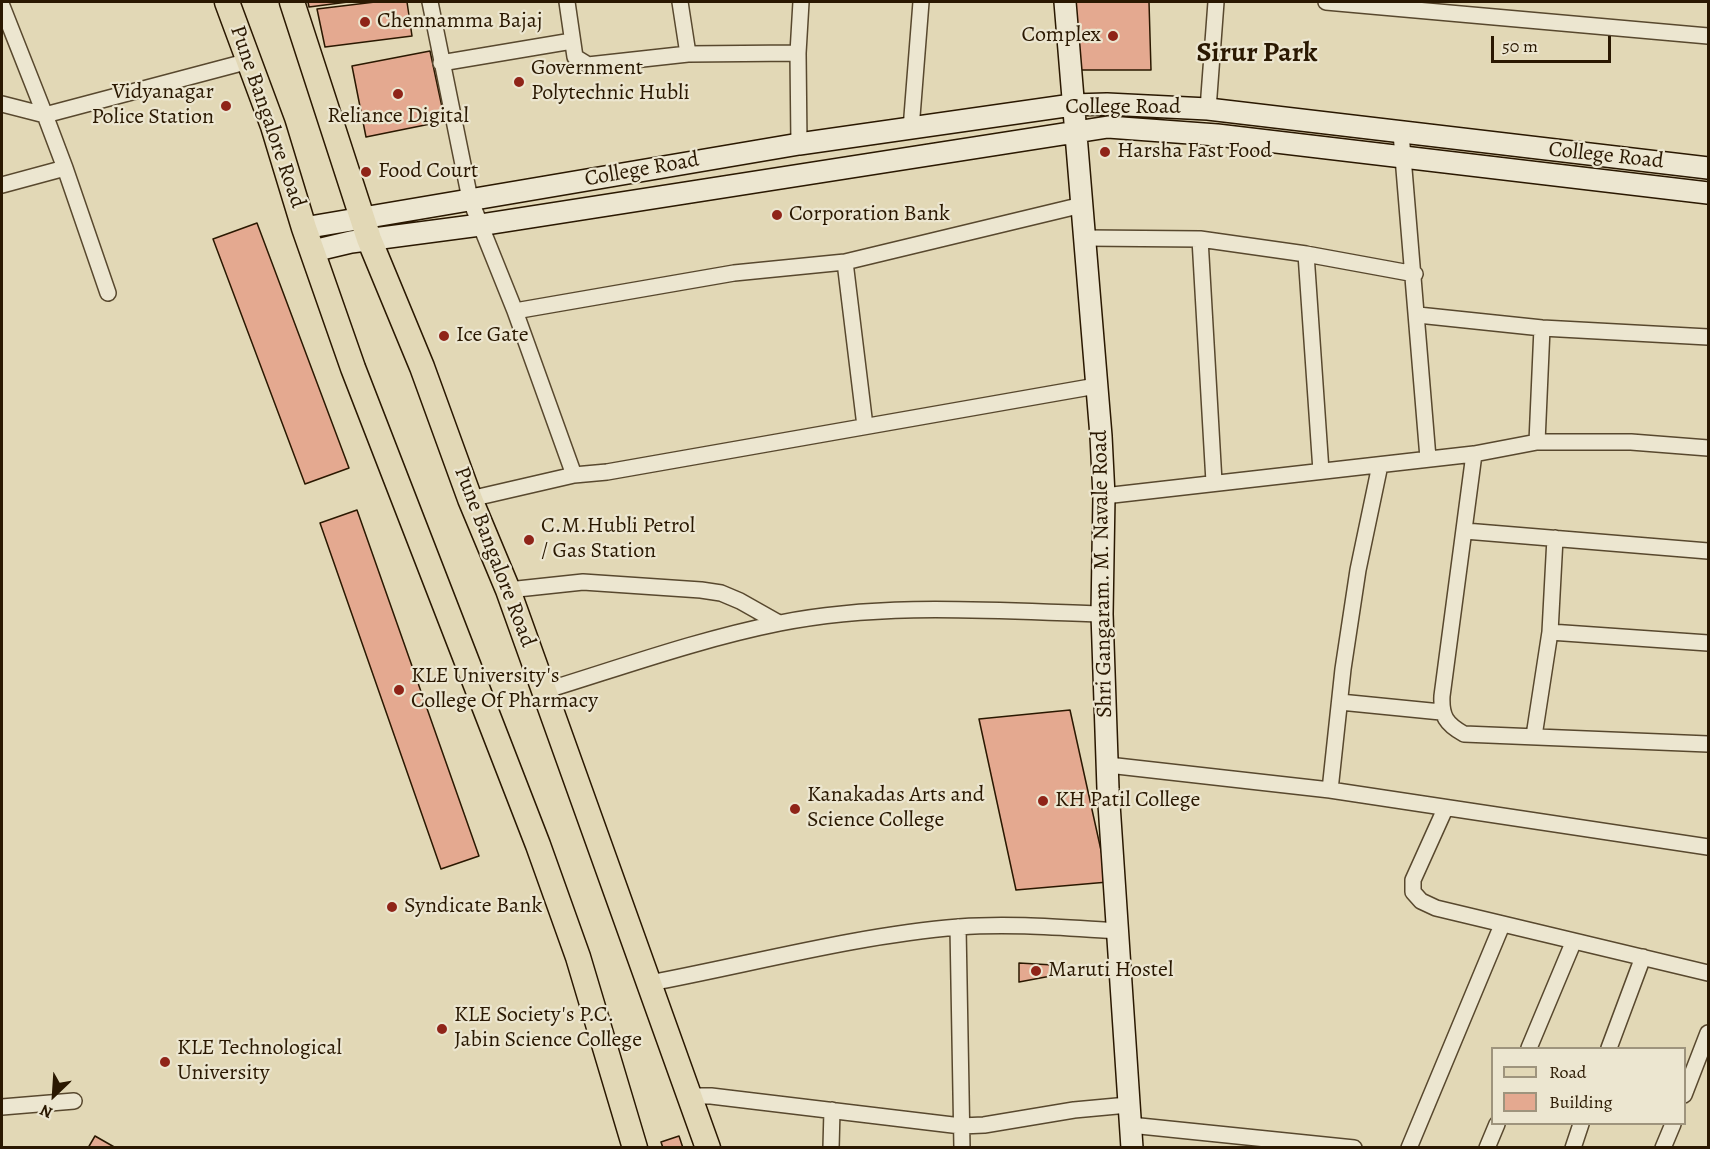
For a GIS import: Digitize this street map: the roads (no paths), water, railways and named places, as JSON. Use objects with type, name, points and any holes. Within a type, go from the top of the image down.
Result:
[{"type":"main road","name":"Pune Bangalore Road","points":[[227,2],[273,126],[304,228],[353,368],[542,856],[578,957],[635,1148]]},
{"type":"main road","name":"Pune Bangalore Road","points":[[292,2],[366,228],[433,395],[470,499],[508,590],[708,1148]]},
{"type":"main road","name":"Shri Gangaram. M. Navale Road","points":[[1065,2],[1104,496],[1102,614],[1108,765],[1132,1148]]},
{"type":"main road","name":"College Road","points":[[366,228],[470,199],[799,144],[1072,105],[1107,104],[1208,109],[1708,168]]},
{"type":"main road","name":"College Road","points":[[366,228],[480,225],[1108,127],[1217,135],[1708,194]]},
{"type":"main road","points":[[304,228],[366,228]]},
{"type":"main road","points":[[313,251],[366,228]]},
{"type":"street","points":[[430,2],[470,199],[515,311],[574,475]]},
{"type":"street","points":[[567,2],[575,57],[588,65],[688,54],[798,53]]},
{"type":"street","points":[[680,2],[688,54]]},
{"type":"street","points":[[799,144],[798,53],[801,2]]},
{"type":"street","points":[[911,129],[921,2]]},
{"type":"street","points":[[1208,109],[1216,2]]},
{"type":"street","points":[[1326,2],[1438,8],[1708,36]]},
{"type":"street","points":[[2,6],[65,168],[108,293]]},
{"type":"street","points":[[441,63],[572,41]]},
{"type":"street","points":[[2,104],[45,116],[249,61]]},
{"type":"street","points":[[1401,133],[1415,274],[1428,458]]},
{"type":"street","points":[[2,185],[65,168]]},
{"type":"street","points":[[515,311],[734,273],[845,262],[1082,205]]},
{"type":"street","points":[[1085,238],[1200,239],[1306,254],[1415,274]]},
{"type":"street","points":[[1200,239],[1214,482]]},
{"type":"street","points":[[1306,254],[1321,471]]},
{"type":"street","points":[[845,262],[865,426]]},
{"type":"street","points":[[1418,315],[1542,328],[1708,337]]},
{"type":"street","points":[[1537,442],[1542,328]]},
{"type":"street","points":[[470,499],[574,475],[618,470],[1096,386]]},
{"type":"street","points":[[1104,496],[1474,454],[1537,442],[1632,442],[1708,448]]},
{"type":"street","points":[[1474,454],[1441,712],[1448,725],[1464,734],[1708,744]]},
{"type":"street","points":[[1330,790],[1358,570],[1380,465]]},
{"type":"street","points":[[1465,531],[1708,551]]},
{"type":"street","points":[[1534,736],[1550,632],[1555,538]]},
{"type":"street","points":[[508,590],[594,582],[701,590],[721,593],[779,623]]},
{"type":"street","points":[[544,691],[658,655],[779,623],[927,609],[1102,614]]},
{"type":"street","points":[[1550,632],[1708,643]]},
{"type":"street","points":[[1340,702],[1441,712]]},
{"type":"street","points":[[1108,765],[1330,790],[1708,847]]},
{"type":"street","points":[[1445,808],[1413,879],[1413,892],[1421,901],[1436,908],[1573,943],[1708,973]]},
{"type":"street","points":[[650,983],[817,950],[958,927],[1001,925],[1119,930]]},
{"type":"street","points":[[1409,1148],[1502,925]]},
{"type":"street","points":[[958,927],[962,1148]]},
{"type":"street","points":[[1529,1047],[1573,943]]},
{"type":"street","points":[[1609,1047],[1642,957]]},
{"type":"street","points":[[1686,1090],[1708,1033]]},
{"type":"street","points":[[689,1096],[711,1096],[961,1126],[1007,1122],[1074,1110],[1129,1115],[1354,1148]]},
{"type":"street","points":[[2,1107],[74,1101]]},
{"type":"street","points":[[831,1148],[832,1110]]},
{"type":"street","points":[[1487,1148],[1497,1125]]},
{"type":"street","points":[[1573,1148],[1581,1125]]},
{"type":"street","points":[[1663,1148],[1673,1125]]},
{"type":"place","name":"Chennamma Bajaj","points":[[365,22]]},
{"type":"place","name":"Complex","points":[[1113,36]]},
{"type":"place","name":"Government Polytechnic Hubli","points":[[519,82]]},
{"type":"place","name":"Reliance Digital","points":[[398,94]]},
{"type":"place","name":"Vidyanagar Police Station","points":[[226,106]]},
{"type":"place","name":"Harsha Fast Food","points":[[1105,152]]},
{"type":"place","name":"Food Court","points":[[366,172]]},
{"type":"place","name":"Corporation Bank","points":[[777,215]]},
{"type":"place","name":"Ice Gate","points":[[444,336]]},
{"type":"place","name":"C.M.Hubli Petrol / Gas Station","points":[[529,540]]},
{"type":"place","name":"KLE University's College Of Pharmacy","points":[[399,690]]},
{"type":"place","name":"KH Patil College","points":[[1043,801]]},
{"type":"place","name":"Kanakadas Arts and Science College","points":[[795,809]]},
{"type":"place","name":"Syndicate Bank","points":[[392,907]]},
{"type":"place","name":"Maruti Hostel","points":[[1036,971]]},
{"type":"place","name":"KLE Society's P.C. Jabin Science College","points":[[442,1029]]},
{"type":"place","name":"KLE Technological University","points":[[165,1062]]},
{"type":"district","name":"Sirur Park","points":[[1257,54]]}]
